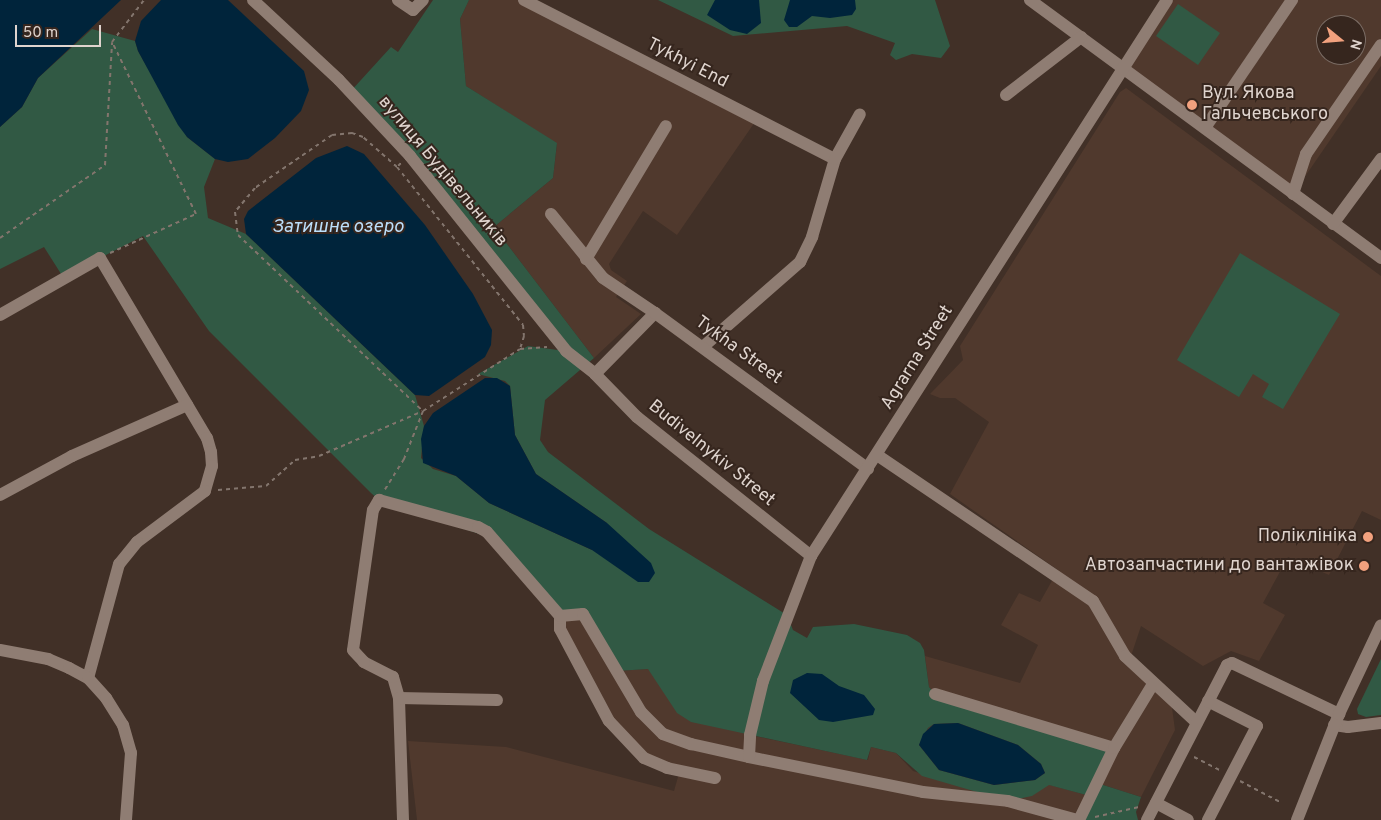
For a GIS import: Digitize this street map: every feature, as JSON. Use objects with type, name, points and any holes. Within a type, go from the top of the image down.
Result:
[{"type":"street","name":"вулиця Будівельників","points":[[253,0],[339,80],[410,156],[566,351],[595,374]]},
{"type":"street","points":[[398,0],[413,10],[423,0]]},
{"type":"street","name":"Tykhyi End","points":[[524,0],[835,159]]},
{"type":"street","points":[[1030,0],[1123,66],[1381,258]]},
{"type":"street","name":"Agrarna Street","points":[[749,757],[750,736],[763,681],[811,556],[1167,0]]},
{"type":"street","points":[[1205,128],[1292,0]]},
{"type":"street","points":[[1006,95],[1081,37]]},
{"type":"street","points":[[1293,194],[1306,154],[1381,45]]},
{"type":"street","points":[[704,346],[800,262],[812,237],[835,159],[860,114]]},
{"type":"street","points":[[586,259],[666,126]]},
{"type":"street","points":[[1333,224],[1381,160]]},
{"type":"street","name":"Tykha Street","points":[[551,214],[603,278],[704,346],[868,469]]},
{"type":"street","points":[[0,315],[100,258],[207,438],[211,452],[211,474],[205,492],[136,542],[124,556],[115,574],[88,678]]},
{"type":"street","points":[[595,374],[655,313]]},
{"type":"street","name":"Budivelnykiv Street","points":[[595,374],[637,418],[811,556]]},
{"type":"street","points":[[0,495],[72,456],[187,405]]},
{"type":"street","points":[[877,455],[1093,601],[1125,656],[1197,723]]},
{"type":"street","points":[[403,820],[400,698],[393,677],[364,662],[353,650],[373,510],[379,500],[478,527],[487,532],[560,616],[560,629],[609,721],[644,758],[667,768],[715,778]]},
{"type":"street","points":[[560,616],[583,614],[641,712],[663,734],[691,744],[749,757],[923,792],[1008,801],[1082,819],[1114,748],[1153,684]]},
{"type":"street","points":[[1297,820],[1337,720],[1381,625]]},
{"type":"street","points":[[0,650],[48,659],[88,678],[115,711],[128,738],[131,753],[126,820]]},
{"type":"street","points":[[1147,820],[1227,665],[1232,663],[1348,727],[1381,723]]},
{"type":"street","points":[[935,694],[1114,748]]},
{"type":"street","points":[[400,698],[497,700]]},
{"type":"street","points":[[1208,702],[1257,726],[1208,820]]},
{"type":"street","points":[[1156,803],[1188,820]]},
{"type":"path","points":[[0,238],[105,165],[112,42],[144,0]]},
{"type":"path","points":[[100,258],[196,214],[112,42]]},
{"type":"path","points":[[423,411],[238,236],[235,212],[255,188],[332,135],[352,133],[363,137],[396,167],[523,325],[524,336],[520,349]]},
{"type":"path","points":[[396,167],[410,156]]},
{"type":"path","points":[[205,492],[266,486],[295,460],[319,456],[423,411],[520,349],[536,346],[566,351]]},
{"type":"path","points":[[379,500],[404,459],[423,411]]},
{"type":"path","points":[[1082,819],[1156,803]]},
{"type":"shaded area","points":[[469,0],[524,0],[757,119],[677,235],[643,211],[609,264],[611,270],[627,281],[616,297],[641,314],[594,358],[494,227],[553,178],[557,144],[466,86],[460,19]]},
{"type":"shaded area","points":[[1167,0],[1381,0],[1381,66],[1293,194],[1123,66]]},
{"type":"shaded area","points":[[1126,88],[1381,276],[1381,520],[1362,511],[1329,575],[1288,557],[1263,603],[1285,615],[1259,661],[1231,651],[1203,666],[1141,626],[1131,656],[1171,700],[1175,730],[1141,797],[1097,783],[935,694],[929,687],[925,656],[1020,683],[1038,645],[1001,625],[1019,593],[1040,602],[1058,570],[950,494],[989,422],[955,398],[940,398],[930,394],[963,360],[960,346],[1120,92]]},
{"type":"shaded area","points":[[575,612],[617,671],[648,669],[750,735],[868,760],[871,747],[896,753],[913,771],[1008,801],[1041,778],[1050,785],[1090,796],[1079,820],[417,820],[408,741],[506,747],[674,791],[680,770],[644,758],[609,721],[560,616]]},
{"type":"shaded area","points":[[958,723],[1018,745],[1041,764],[1045,773],[1041,778],[994,785],[939,770],[919,745],[928,728],[934,724]]},
{"type":"green space","points":[[433,0],[469,0],[460,19],[466,86],[557,143],[553,178],[494,227],[594,358],[545,400],[540,440],[548,452],[649,529],[787,615],[793,630],[807,638],[813,627],[854,624],[907,635],[920,643],[924,650],[929,687],[935,694],[1114,748],[1097,783],[1141,797],[1136,812],[1138,820],[1081,820],[1090,796],[1049,785],[1032,796],[1008,801],[922,776],[896,753],[871,747],[867,760],[691,722],[677,713],[648,669],[617,671],[583,614],[560,616],[494,539],[379,500],[371,493],[209,331],[143,236],[63,277],[44,247],[0,269],[0,127],[22,107],[38,78],[92,29],[135,41],[138,51],[187,137],[215,159],[204,187],[208,218],[246,234],[415,395],[424,426],[421,458],[433,469],[456,476],[489,503],[592,550],[607,523],[536,474],[515,435],[510,386],[505,381],[478,374],[528,346],[565,351],[350,92],[391,47],[398,52]],"holes":[[[958,723],[1018,745],[1041,764],[1045,773],[1035,780],[994,785],[939,770],[919,745],[928,728],[934,724]]]},
{"type":"green space","points":[[658,0],[935,0],[950,46],[941,58],[912,54],[896,60],[890,55],[895,43],[847,26],[733,36]]},
{"type":"green space","points":[[1178,4],[1220,33],[1198,65],[1156,36]]},
{"type":"green space","points":[[1240,253],[1340,314],[1283,409],[1262,397],[1269,384],[1253,374],[1239,397],[1177,360]]},
{"type":"green space","points":[[1381,659],[1381,715],[1366,717],[1358,714],[1357,709]]},
{"type":"water","points":[[0,0],[121,0],[38,78],[22,107],[0,127]]},
{"type":"water","points":[[161,0],[228,0],[304,71],[309,90],[301,111],[275,138],[248,159],[228,162],[215,159],[187,137],[178,125],[138,51],[135,41],[141,21]]},
{"type":"water","points":[[715,0],[759,0],[761,23],[747,34],[730,30],[707,15]]},
{"type":"water","points":[[790,0],[855,0],[856,9],[852,15],[830,18],[812,16],[797,27],[789,27],[784,20]]},
{"type":"water","name":"Затишне озеро","points":[[347,146],[364,154],[425,225],[473,294],[492,330],[491,345],[485,357],[429,396],[415,395],[246,234],[244,219],[248,211],[316,158]]},
{"type":"water","points":[[485,378],[497,378],[510,386],[515,435],[536,474],[607,523],[651,563],[655,573],[649,582],[638,582],[592,550],[489,503],[456,476],[423,463],[421,439],[424,426],[433,413]]},
{"type":"water","points":[[807,673],[822,674],[839,686],[864,695],[875,709],[873,715],[833,722],[819,720],[790,693],[793,680]]},
{"type":"water","points":[[958,723],[1018,745],[1041,764],[1045,773],[1035,780],[994,785],[939,770],[919,745],[923,734],[934,724]]},
{"type":"place","name":"Вул. Якова Гальчевського","points":[[1192,105]]},
{"type":"place","name":"Поліклініка","points":[[1368,537]]},
{"type":"place","name":"Автозапчастини до вантажівок","points":[[1364,566]]}]
